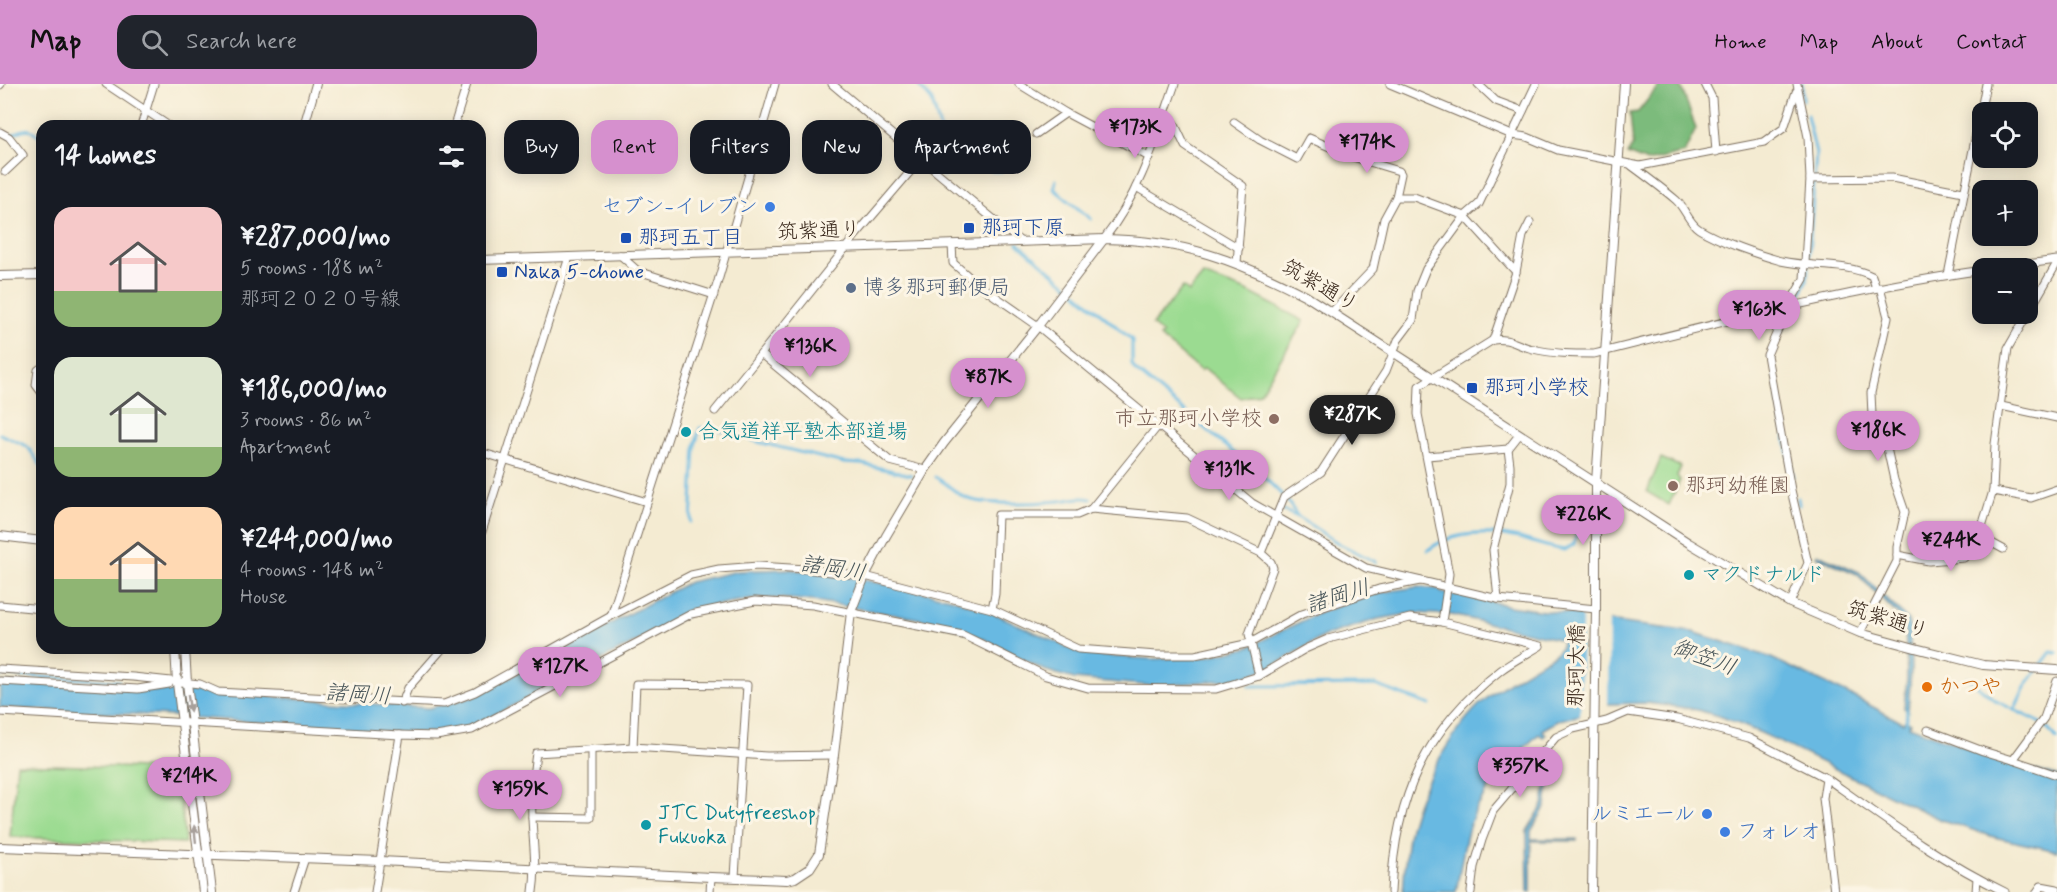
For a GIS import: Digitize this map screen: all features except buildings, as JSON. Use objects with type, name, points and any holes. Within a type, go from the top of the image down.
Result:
[{"type":"street","points":[[106,84],[160,120]]},
{"type":"street","points":[[143,120],[154,84]]},
{"type":"street","points":[[306,120],[316,84]]},
{"type":"street","points":[[456,120],[467,84]]},
{"type":"street","points":[[611,616],[714,295],[775,84]]},
{"type":"street","points":[[832,84],[894,136]]},
{"type":"street","points":[[1019,84],[1066,113],[1149,157]]},
{"type":"street","points":[[0,847],[536,867],[787,880],[803,874],[819,854],[834,755],[851,612],[865,576],[925,470],[944,443],[1038,326],[1120,218],[1149,157],[1175,84]]},
{"type":"street","points":[[1390,84],[1512,135],[1527,137],[1558,150],[1632,166],[1764,142],[1784,128],[1797,87]]},
{"type":"street","points":[[1478,84],[1496,101],[1523,111]]},
{"type":"street","points":[[1261,553],[1284,498],[1321,472],[1386,371],[1398,340],[1413,320],[1417,291],[1426,269],[1465,216],[1479,204],[1536,84]]},
{"type":"street","name":"那珂大橋","points":[[1592,892],[1596,482],[1624,84]]},
{"type":"street","points":[[1705,84],[1712,98],[1716,152]]},
{"type":"street","points":[[1948,275],[1986,84]]},
{"type":"street","points":[[1790,603],[1808,563],[1791,490],[1767,355],[1788,306],[1804,279],[1810,179],[1808,137],[1797,87]]},
{"type":"street","points":[[1036,135],[1066,113]]},
{"type":"street","points":[[1164,115],[1175,125],[1185,146],[1243,186],[1237,263]]},
{"type":"street","points":[[1234,122],[1260,140],[1298,159],[1309,138],[1399,171],[1401,174],[1396,197],[1384,219],[1373,269],[1332,312]]},
{"type":"street","points":[[0,132],[9,137],[23,154],[5,172]]},
{"type":"street","points":[[1632,166],[1678,202],[1698,228],[1760,254],[1805,266],[1863,271],[1872,276],[1878,288],[1888,317],[1871,393],[1872,415],[1885,439],[1894,480],[1905,512],[1897,561],[1860,633]]},
{"type":"street","points":[[715,411],[908,174]]},
{"type":"street","points":[[939,174],[1021,242]]},
{"type":"street","points":[[1810,179],[1892,178],[1963,192]]},
{"type":"street","points":[[1136,188],[1239,248]]},
{"type":"street","points":[[1396,197],[1414,197],[1465,216],[1516,272]]},
{"type":"street","points":[[1493,340],[1516,272],[1523,236],[1530,222]]},
{"type":"street","name":"筑紫通り","points":[[486,260],[1104,239],[1136,239],[1177,245],[1237,263],[1280,282],[1332,312],[1725,566],[1790,603],[1860,633],[1983,664],[2057,670]]},
{"type":"street","points":[[952,244],[953,263],[976,283],[1038,326],[1252,504],[1275,518],[1366,568],[1498,599],[1596,609]]},
{"type":"street","points":[[620,255],[638,271],[714,295]]},
{"type":"street","points":[[486,518],[568,257]]},
{"type":"street","points":[[2038,263],[2057,261]]},
{"type":"street","points":[[1897,555],[1929,561],[1964,558],[1979,536],[1993,491],[1995,444],[2008,348],[2057,261]]},
{"type":"street","points":[[1443,620],[1449,574],[1418,414],[1419,386],[1493,340],[1503,338],[1532,349],[1594,354],[1788,306],[1972,272]]},
{"type":"street","points":[[0,276],[36,275]]},
{"type":"street","points":[[761,354],[890,461],[925,470]]},
{"type":"street","points":[[2001,406],[2057,418]]},
{"type":"street","points":[[992,609],[995,594],[998,515],[1077,515],[1091,509],[1158,426]]},
{"type":"street","points":[[1427,456],[1508,449],[1520,435]]},
{"type":"street","points":[[1498,599],[1493,550],[1503,502],[1510,483],[1508,449]]},
{"type":"street","points":[[486,454],[647,502]]},
{"type":"street","points":[[1993,491],[2031,498],[2057,489]]},
{"type":"street","points":[[1091,509],[1187,518],[1261,553],[1271,561],[1273,568],[1249,634],[1259,676]]},
{"type":"street","points":[[0,536],[36,540]]},
{"type":"street","points":[[1979,536],[2003,549]]},
{"type":"street","points":[[0,669],[134,677],[200,684],[218,692],[444,704],[475,692],[611,616],[691,575],[719,569],[758,566],[865,576],[992,609],[1078,649],[1157,655],[1194,655],[1250,643],[1302,614],[1379,589],[1420,581]]},
{"type":"street","points":[[0,712],[145,722],[182,718],[192,722],[436,736],[472,730],[691,614],[755,601],[813,605],[963,635],[1046,676],[1088,688],[1216,689],[1259,676],[1328,639],[1410,618],[1443,620],[1540,646],[1503,669],[1473,694],[1429,746],[1408,791],[1396,831],[1391,892]]},
{"type":"street","points":[[0,605],[36,608]]},
{"type":"street","points":[[176,654],[192,722],[212,892]]},
{"type":"street","points":[[184,654],[182,718],[203,892]]},
{"type":"street","points":[[402,703],[408,688],[438,654]]},
{"type":"street","points":[[0,681],[138,689],[182,683]]},
{"type":"street","points":[[2013,760],[2044,718],[2057,681]]},
{"type":"street","points":[[633,747],[636,684],[747,685],[735,878]]},
{"type":"street","points":[[1471,892],[1474,867],[1494,811],[1556,737],[1628,712],[1677,719],[1749,738],[1826,778],[1929,850],[2005,892]]},
{"type":"street","points":[[1928,730],[1983,752],[2057,775]]},
{"type":"street","points":[[375,892],[400,735]]},
{"type":"street","points":[[534,892],[536,867],[532,781],[536,753],[633,747],[744,754],[834,755]]},
{"type":"street","points":[[532,817],[591,818],[591,749]]},
{"type":"street","points":[[1826,778],[1823,798],[1834,892]]},
{"type":"street","points":[[294,892],[305,858]]},
{"type":"street","points":[[710,892],[711,877]]},
{"type":"street","points":[[1976,892],[1977,878]]},
{"type":"street","points":[[2037,892],[2041,886],[2057,889]]},
{"type":"green space","points":[[1660,84],[1681,86],[1696,129],[1684,153],[1647,162],[1627,154],[1633,145],[1630,113],[1638,112]]},
{"type":"green space","points":[[1203,275],[1247,291],[1304,321],[1260,393],[1241,398],[1204,368],[1201,371],[1160,337],[1163,334],[1152,325],[1183,287],[1189,292]]},
{"type":"green space","points":[[1661,458],[1681,467],[1677,476],[1680,480],[1669,505],[1647,492]]},
{"type":"green space","points":[[17,764],[177,769],[185,843],[10,837]]},
{"type":"water","points":[[1818,554],[1859,572],[1908,620],[1911,671],[1908,711],[1904,708],[1907,678],[1905,622],[1857,574],[1816,556]]},
{"type":"water","name":"御笠川","points":[[788,569],[855,578],[951,598],[991,612],[1078,652],[1103,656],[1152,659],[1204,657],[1246,648],[1319,613],[1371,594],[1417,587],[1438,589],[1442,593],[1455,595],[1458,593],[1509,606],[1582,614],[1615,622],[1693,632],[1769,657],[1903,723],[1905,721],[1910,723],[1909,726],[2009,763],[2057,776],[2057,851],[1994,837],[1939,819],[1761,733],[1722,717],[1694,709],[1647,703],[1608,704],[1582,715],[1559,720],[1542,730],[1546,734],[1543,737],[1539,734],[1498,776],[1481,801],[1469,827],[1456,892],[1403,892],[1407,843],[1414,813],[1428,780],[1447,746],[1468,716],[1479,705],[1506,684],[1555,654],[1561,647],[1562,640],[1452,615],[1414,613],[1378,619],[1324,636],[1268,669],[1237,679],[1154,686],[1074,679],[1044,670],[980,637],[947,625],[901,615],[794,599],[772,598],[724,603],[698,610],[475,725],[452,732],[401,733],[172,716],[0,708],[0,682],[163,691],[167,689],[429,708],[472,697],[689,582],[738,571]]},
{"type":"water","points":[[1546,759],[1551,769],[1546,806],[1531,831],[1531,839],[1577,839],[1577,841],[1531,841],[1531,892],[1528,892],[1527,831],[1543,805],[1548,770],[1543,761]]},
{"type":"pier","points":[[1582,613],[1609,617],[1608,707],[1580,718]]},
{"type":"waterway","points":[[917,84],[932,101],[938,120]]},
{"type":"waterway","points":[[1802,84],[1803,100]]},
{"type":"waterway","points":[[1779,334],[1807,281],[1816,154],[1807,115]]},
{"type":"waterway","points":[[9,136],[26,129],[36,134]]},
{"type":"waterway","points":[[1056,180],[1054,189],[1091,219]]},
{"type":"waterway","points":[[1018,243],[1132,340],[1132,365],[1135,370],[1268,481],[1286,499],[1298,517]]},
{"type":"waterway","points":[[1778,399],[1793,476]]},
{"type":"waterway","points":[[691,522],[695,445],[700,428],[737,434],[758,442],[844,463],[862,464],[911,475]]},
{"type":"waterway","points":[[0,434],[27,446],[36,459]]},
{"type":"waterway","points":[[935,477],[966,498],[975,501],[1025,503],[1091,499]]},
{"type":"waterway","points":[[1798,498],[1799,505]]},
{"type":"waterway","points":[[1282,510],[1376,562]]},
{"type":"waterway","points":[[1428,550],[1448,539],[1471,534],[1496,534],[1565,550],[1574,544],[1580,521]]},
{"type":"waterway","points":[[2014,710],[2026,685],[2051,652],[2057,653]]},
{"type":"waterway","points":[[0,675],[119,681]]},
{"type":"waterway","points":[[1967,677],[1996,701],[2043,724],[2057,739]]},
{"type":"waterway","points":[[1249,686],[1375,685],[1430,705]]},
{"type":"waterway","points":[[1906,723],[1907,709]]},
{"type":"place","name":"セブン-イレブン","points":[[770,207]]},
{"type":"place","name":"那珂下原","points":[[969,228]]},
{"type":"place","name":"那珂五丁目","points":[[626,238]]},
{"type":"place","name":"Naka 5-chome","points":[[502,272]]},
{"type":"place","name":"博多那珂郵便局","points":[[851,288]]},
{"type":"place","name":"那珂小学校","points":[[1472,388]]},
{"type":"place","name":"市立那珂小学校","points":[[1274,419]]},
{"type":"place","name":"合気道祥平塾本部道場","points":[[686,432]]},
{"type":"place","name":"那珂幼稚園","points":[[1673,486]]},
{"type":"place","name":"マクドナルド","points":[[1689,575]]},
{"type":"place","name":"かつや","points":[[1927,687]]},
{"type":"place","name":"ルミエール","points":[[1707,814]]},
{"type":"place","name":"JTC Dutyfreeshop Fukuoka","points":[[646,825]]},
{"type":"place","name":"フォレオ","points":[[1725,832]]},
{"type":"water label","name":"諸岡川","points":[[833,569]]},
{"type":"water label","name":"諸岡川","points":[[1338,597]]},
{"type":"water label","name":"諸岡川","points":[[358,695]]}]
